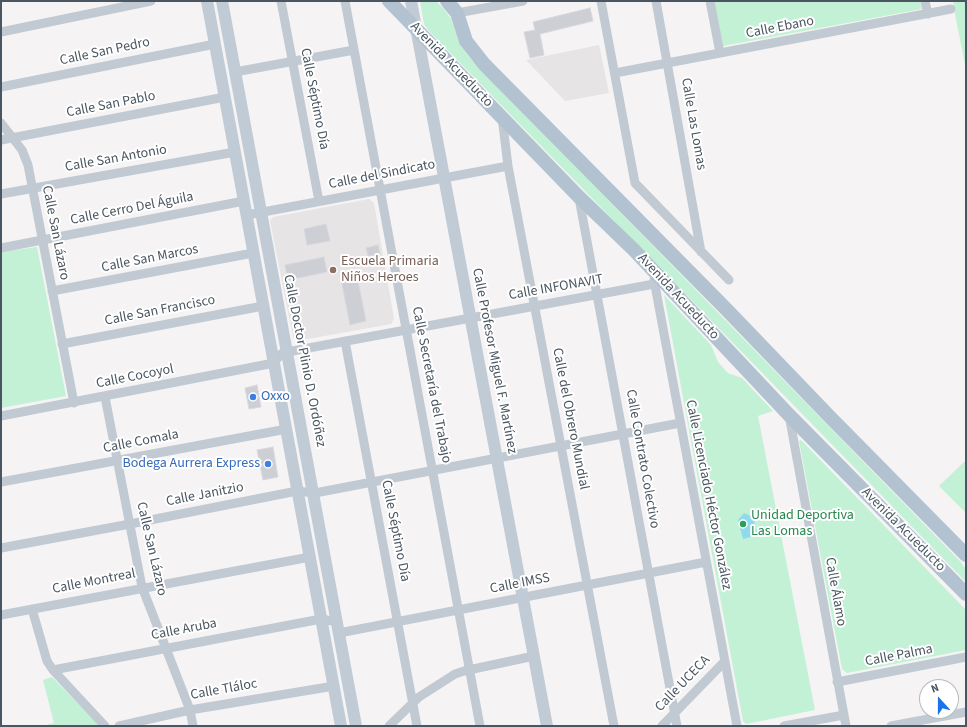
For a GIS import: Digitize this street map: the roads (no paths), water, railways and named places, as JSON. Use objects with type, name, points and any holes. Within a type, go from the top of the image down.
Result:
[{"type":"main road","name":"Avenida Acueducto","points":[[389,1],[579,197],[652,269],[660,283],[966,594]]},
{"type":"main road","name":"Avenida Acueducto","points":[[447,1],[457,13],[466,40],[484,64],[966,555]]},
{"type":"street","points":[[1,32],[151,1]]},
{"type":"street","points":[[207,1],[341,726]]},
{"type":"street","name":"Calle Doctor Plinio D. Ordóñez","points":[[222,1],[275,291],[315,493],[356,726]]},
{"type":"street","name":"Calle Séptimo Día","points":[[281,1],[319,202]]},
{"type":"street","name":"Calle Secretaría del Trabajo","points":[[345,1],[480,726]]},
{"type":"street","name":"Calle Profesor Miguel F. Martínez","points":[[411,1],[547,726]]},
{"type":"street","points":[[457,13],[522,1]]},
{"type":"street","points":[[600,1],[615,73],[634,180],[637,187],[729,280]]},
{"type":"street","name":"Calle Las Lomas","points":[[656,1],[701,252]]},
{"type":"street","points":[[710,1],[720,53]]},
{"type":"street","points":[[925,1],[928,14]]},
{"type":"street","name":"Calle Ebano","points":[[615,73],[951,9]]},
{"type":"street","name":"Calle San Pedro","points":[[1,87],[215,44]]},
{"type":"street","points":[[235,72],[354,50]]},
{"type":"street","name":"Calle San Pablo","points":[[1,140],[225,97]]},
{"type":"street","name":"Calle del Obrero Mundial","points":[[502,117],[508,166],[614,726]]},
{"type":"street","name":"Calle San Lázaro","points":[[1,122],[14,137],[22,150],[28,165],[74,403]]},
{"type":"street","name":"Calle San Antonio","points":[[1,194],[235,152]]},
{"type":"street","name":"Calle del Sindicato","points":[[247,215],[508,166]]},
{"type":"street","name":"Calle Contrato Colectivo","points":[[579,197],[677,726]]},
{"type":"street","name":"Calle Cerro Del Águila","points":[[1,248],[244,202]]},
{"type":"street","name":"Calle San Marcos","points":[[52,291],[253,253]]},
{"type":"street","name":"Calle INFONAVIT","points":[[287,352],[660,283]]},
{"type":"street","name":"Calle Licenciado Héctor González","points":[[660,283],[680,423],[737,726]]},
{"type":"street","points":[[261,294],[275,291]]},
{"type":"street","name":"Calle San Francisco","points":[[62,344],[263,306]]},
{"type":"street","name":"Calle Séptimo Día","points":[[345,341],[417,726]]},
{"type":"street","points":[[274,363],[281,354],[287,352]]},
{"type":"street","name":"Calle Cocoyol","points":[[1,416],[274,363]]},
{"type":"street","name":"Calle San Lázaro","points":[[105,397],[142,587],[190,710],[193,726]]},
{"type":"street","name":"Calle Álamo","points":[[789,415],[846,726]]},
{"type":"street","points":[[297,490],[315,493],[680,423]]},
{"type":"street","name":"Calle Comala","points":[[1,482],[287,429]]},
{"type":"street","name":"Calle Janitzio","points":[[1,548],[130,524],[297,490]]},
{"type":"street","name":"Calle Montreal","points":[[1,615],[142,587],[310,557]]},
{"type":"street","name":"Calle IMSS","points":[[339,628],[398,622],[706,562]]},
{"type":"street","points":[[32,609],[47,661],[53,670],[105,726]]},
{"type":"street","points":[[321,619],[339,628]]},
{"type":"street","name":"Calle Aruba","points":[[53,670],[321,619]]},
{"type":"street","points":[[389,726],[423,694],[451,676],[470,669],[534,656]]},
{"type":"street","name":"Calle Palma","points":[[837,682],[966,657]]},
{"type":"street","name":"Calle UCECA","points":[[662,726],[725,661]]},
{"type":"street","name":"Calle Tláloc","points":[[119,726],[190,710],[334,686]]},
{"type":"street","points":[[891,726],[966,712]]},
{"type":"street","points":[[789,726],[844,714]]},
{"type":"water","points":[[744,513],[753,517],[758,535],[743,539],[738,520]]},
{"type":"place","name":"Escuela Primaria Niños Heroes","points":[[333,270]]},
{"type":"place","name":"Oxxo","points":[[253,397]]},
{"type":"place","name":"Bodega Aurrera Express","points":[[268,464]]},
{"type":"place","name":"Unidad Deportiva Las Lomas","points":[[743,524]]}]
